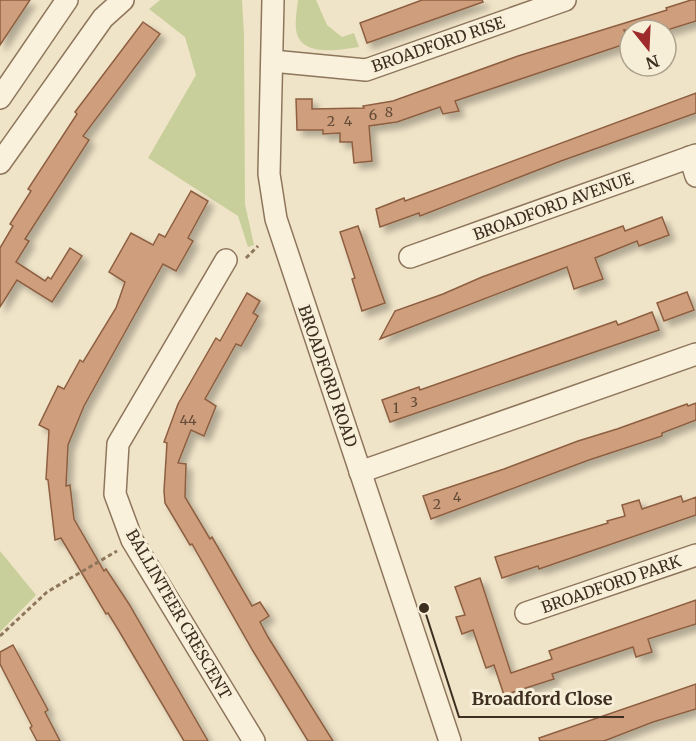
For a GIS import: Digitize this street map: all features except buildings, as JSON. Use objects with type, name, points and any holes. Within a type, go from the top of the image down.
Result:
[{"type":"street","points":[[0,98],[68,0]]},
{"type":"street","points":[[0,163],[103,18],[123,0]]},
{"type":"street","name":"BROADFORD ROAD","points":[[273,0],[269,174],[276,219],[450,741]]},
{"type":"street","name":"BROADFORD RISE","points":[[272,61],[366,70],[560,1]]},
{"type":"street","name":"BROADFORD AVENUE","points":[[410,257],[694,163]]},
{"type":"street","name":"BALLINTEER CRESCENT","points":[[236,259],[118,444],[115,494],[132,540],[254,741]]},
{"type":"street","points":[[360,472],[696,354]]},
{"type":"street","name":"BROADFORD PARK","points":[[526,613],[696,555]]},
{"type":"path","points":[[236,259],[258,246]]},
{"type":"path","points":[[0,636],[47,592],[122,548]]},
{"type":"green space","points":[[160,0],[242,0],[245,204],[254,245],[248,247],[238,216],[148,158],[196,75],[185,37],[149,9]]},
{"type":"green space","points":[[298,0],[316,0],[327,25],[342,37],[354,33],[359,47],[322,50],[304,44],[296,29]]},
{"type":"green space","points":[[0,551],[36,595],[0,632]]},
{"type":"place","name":"Broadford Close","points":[[424,608]]}]
